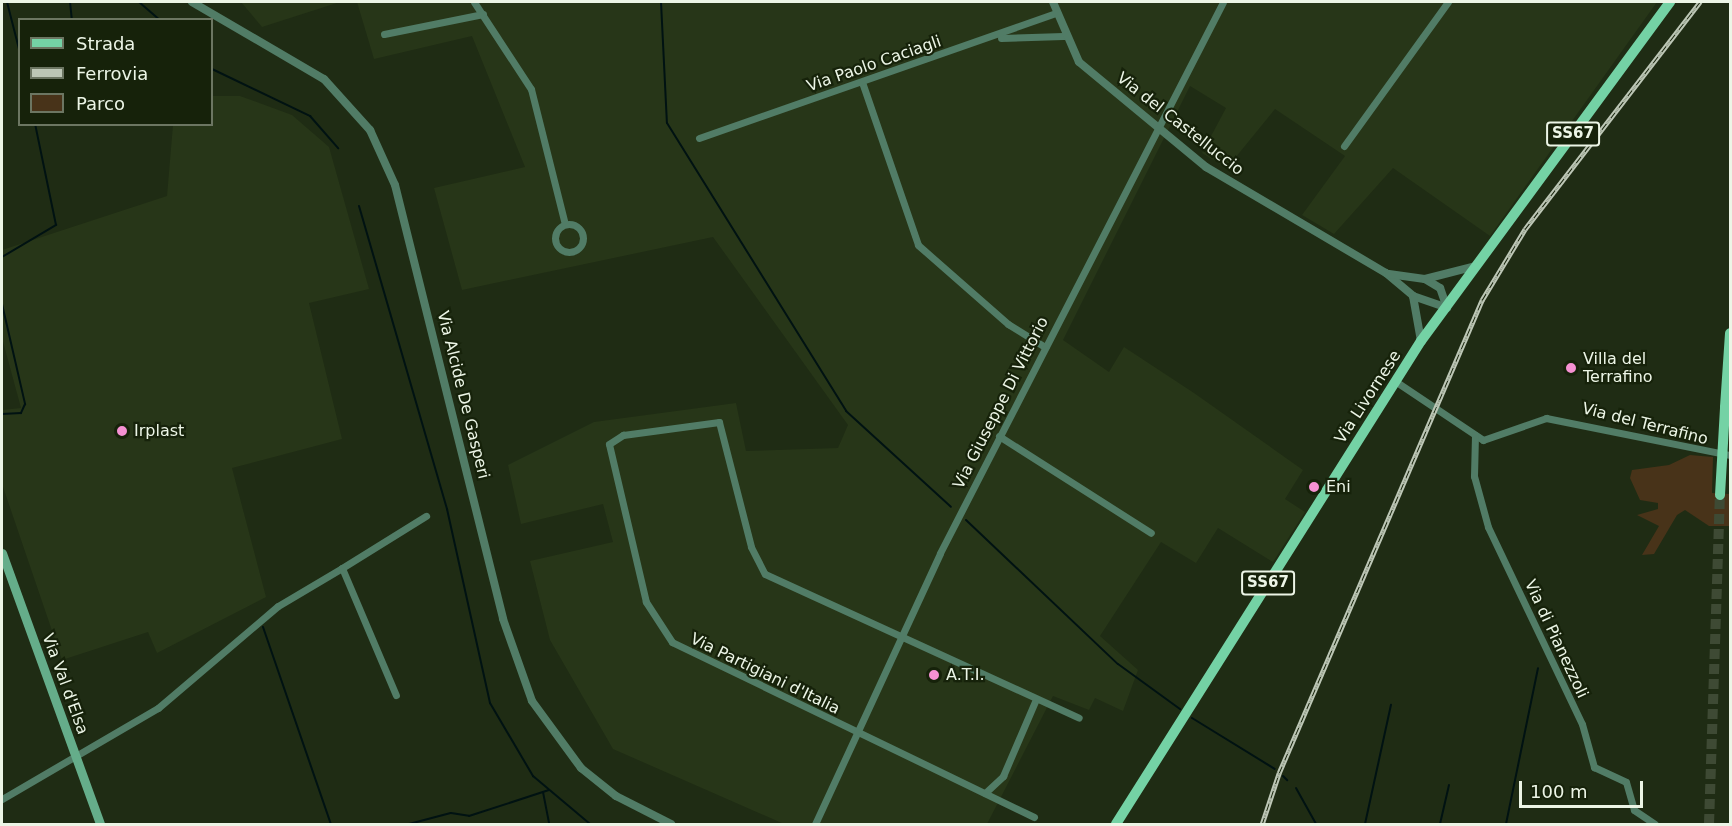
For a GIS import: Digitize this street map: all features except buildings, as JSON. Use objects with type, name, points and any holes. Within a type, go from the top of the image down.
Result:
[{"type":"main road","name":"Via Livornese","points":[[1116,825],[1395,381],[1670,2]]},
{"type":"main road","points":[[1720,495],[1731,333]]},
{"type":"main road","name":"Via Val d'Elsa","points":[[2,553],[100,825]]},
{"type":"street","name":"Via Alcide De Gasperi","points":[[192,2],[324,79],[370,129],[395,185],[503,619],[532,701],[581,768],[616,796],[671,825]]},
{"type":"street","points":[[474,2],[531,89],[565,224]]},
{"type":"street","name":"Via del Castelluccio","points":[[1053,2],[1063,36],[1079,62],[1238,190],[1386,273],[1413,296],[1447,308]]},
{"type":"street","name":"Via Giuseppe Di Vittorio","points":[[815,824],[899,638],[999,436],[1161,128],[1222,2]]},
{"type":"street","points":[[1344,146],[1448,2]]},
{"type":"street","name":"Via Paolo Caciagli","points":[[699,138],[996,38],[1056,13]]},
{"type":"street","points":[[384,34],[483,14]]},
{"type":"street","points":[[996,38],[1063,36]]},
{"type":"street","points":[[862,82],[918,245],[1008,324],[1045,347]]},
{"type":"street","points":[[565,224],[579,228],[584,236],[574,252],[565,252],[555,243],[558,229],[565,224]]},
{"type":"street","name":"Via del Castelluccio","points":[[1386,273],[1425,279],[1477,266]]},
{"type":"street","points":[[1425,279],[1440,288],[1447,308]]},
{"type":"street","points":[[1413,296],[1422,341]]},
{"type":"street","points":[[1395,381],[1475,435]]},
{"type":"street","name":"Via del Terrafino","points":[[1475,435],[1491,439],[1535,420],[1562,419],[1684,450],[1731,455]]},
{"type":"street","name":"Via Partigiani d'Italia","points":[[899,638],[765,574],[751,547],[725,430],[709,422],[623,435],[609,444],[650,613],[688,654],[1034,817]]},
{"type":"street","name":"Via di Pianezzoli","points":[[1475,435],[1474,476],[1488,527],[1582,724],[1594,766],[1626,782],[1635,810],[1654,825]]},
{"type":"street","points":[[999,436],[1151,533]]},
{"type":"street","points":[[2,800],[75,754],[158,708],[278,606],[426,516]]},
{"type":"street","points":[[342,568],[396,695]]},
{"type":"street","points":[[899,638],[1079,718]]},
{"type":"street","points":[[985,793],[1003,776],[1036,699]]},
{"type":"shaded area","points":[[241,2],[340,2],[262,27]]},
{"type":"shaded area","points":[[357,2],[1657,2],[1490,236],[1393,168],[1334,234],[1302,215],[1345,156],[1275,109],[1227,168],[1202,153],[1226,108],[1190,86],[1063,340],[1109,372],[1124,347],[1303,470],[1285,499],[1305,512],[1273,562],[1218,528],[1196,563],[1161,542],[1100,636],[1138,670],[1123,711],[1095,698],[1089,710],[1053,696],[987,824],[784,824],[613,749],[550,640],[530,561],[613,542],[603,504],[521,524],[508,465],[594,422],[736,403],[746,451],[838,448],[848,425],[713,237],[462,290],[434,188],[525,167],[472,36],[374,59]]},
{"type":"shaded area","points":[[213,96],[240,96],[292,115],[329,147],[369,289],[309,303],[342,439],[232,468],[266,597],[157,653],[148,632],[62,660],[2,484],[2,410],[21,408],[2,338],[2,250],[167,196],[173,126],[213,126]]},
{"type":"green space","points":[[1690,455],[1713,457],[1712,493],[1730,494],[1730,526],[1709,526],[1685,510],[1677,515],[1654,554],[1642,555],[1659,526],[1637,515],[1658,509],[1658,503],[1640,500],[1630,478],[1632,470],[1669,465]]},
{"type":"waterway","points":[[7,2],[18,45]]},
{"type":"waterway","points":[[70,2],[72,18]]},
{"type":"waterway","points":[[139,2],[158,18]]},
{"type":"waterway","points":[[661,2],[667,123],[846,411],[951,507]]},
{"type":"waterway","points":[[213,69],[310,116],[338,148]]},
{"type":"waterway","points":[[2,257],[56,225],[35,126]]},
{"type":"waterway","points":[[359,206],[447,509],[490,703],[533,776],[590,824]]},
{"type":"waterway","points":[[2,304],[25,404],[21,413],[2,414]]},
{"type":"waterway","points":[[966,520],[1118,664],[1180,709]]},
{"type":"waterway","points":[[263,627],[331,824]]},
{"type":"waterway","points":[[1506,824],[1538,668]]},
{"type":"waterway","points":[[1365,824],[1391,705]]},
{"type":"waterway","points":[[1192,718],[1275,769]]},
{"type":"waterway","points":[[1283,776],[1287,780]]},
{"type":"waterway","points":[[1440,824],[1449,785]]},
{"type":"waterway","points":[[1296,788],[1316,824]]},
{"type":"waterway","points":[[409,824],[451,813],[469,816],[549,790]]},
{"type":"waterway","points":[[543,792],[549,824]]},
{"type":"tunnel","points":[[1709,824],[1720,495]]},
{"type":"railway","points":[[1262,824],[1279,773],[1482,300],[1525,229],[1700,2]]},
{"type":"place","name":"Villa del Terrafino","points":[[1571,368]]},
{"type":"place","name":"Irplast","points":[[122,431]]},
{"type":"place","name":"Eni","points":[[1314,487]]},
{"type":"place","name":"A.T.I.","points":[[934,675]]}]
